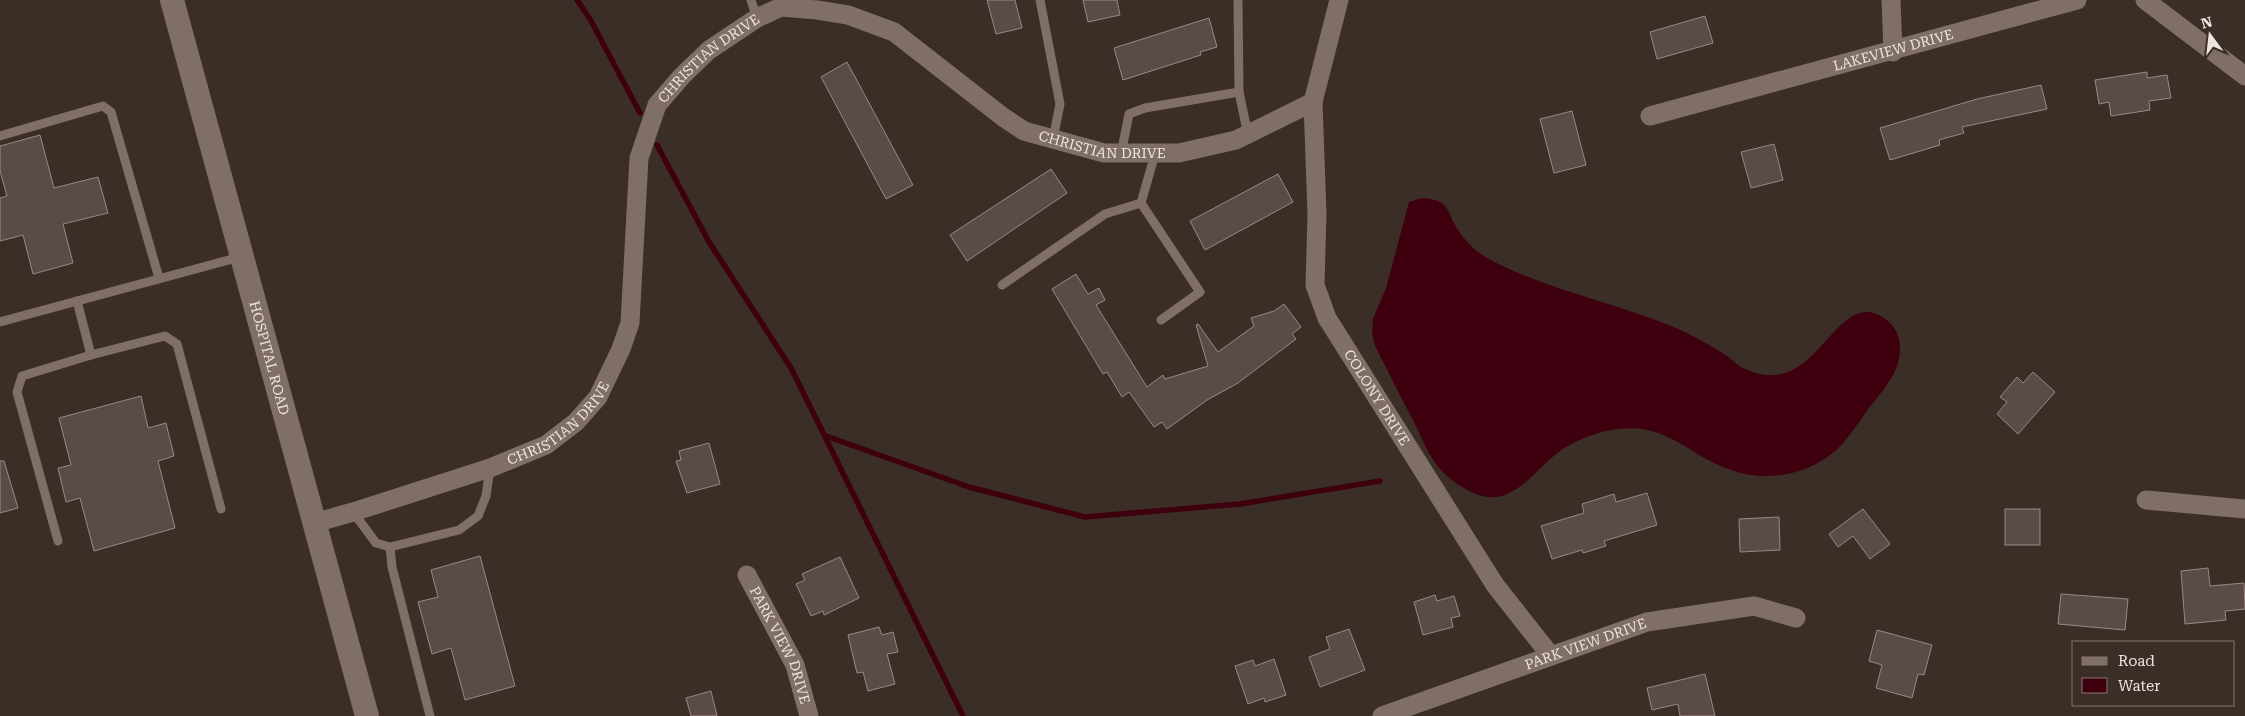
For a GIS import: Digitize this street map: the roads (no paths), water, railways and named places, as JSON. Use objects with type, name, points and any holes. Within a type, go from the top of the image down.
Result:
[{"type":"street","name":"HOSPITAL ROAD","points":[[172,0],[367,716]]},
{"type":"street","points":[[1313,102],[1339,0]]},
{"type":"street","points":[[1891,0],[1893,52]]},
{"type":"street","name":"LAKEVIEW DRIVE","points":[[1650,116],[1893,52],[2077,0]]},
{"type":"street","points":[[2145,0],[2245,76]]},
{"type":"street","name":"CHRISTIAN DRIVE","points":[[314,522],[353,512],[490,468],[546,445],[576,422],[598,397],[630,323],[639,158],[657,105],[682,76],[754,9],[816,10],[848,15],[894,32],[1003,117],[1024,131],[1104,154],[1179,153],[1236,140],[1313,102]]},
{"type":"street","name":"COLONY DRIVE","points":[[1313,102],[1318,214],[1315,285],[1327,318],[1495,585],[1551,656]]},
{"type":"street","points":[[2146,500],[2245,509]]},
{"type":"street","name":"PARK VIEW DRIVE","points":[[747,575],[795,665],[809,716]]},
{"type":"street","name":"PARK VIEW DRIVE","points":[[1382,716],[1656,621],[1754,606],[1796,618]]},
{"type":"lane","points":[[1040,0],[1060,104],[1053,140]]},
{"type":"lane","points":[[1238,0],[1240,92],[1248,135]]},
{"type":"lane","points":[[1121,154],[1129,114],[1145,108],[1240,92]]},
{"type":"lane","points":[[0,136],[104,106],[111,112],[159,278]]},
{"type":"lane","points":[[1154,154],[1141,203],[1200,292],[1161,320]]},
{"type":"lane","points":[[1002,284],[1105,214],[1141,203]]},
{"type":"lane","points":[[0,322],[243,256]]},
{"type":"lane","points":[[77,301],[91,355]]},
{"type":"lane","points":[[58,541],[17,392],[22,376],[91,355],[165,336],[177,344],[221,509]]},
{"type":"lane","points":[[353,512],[376,543],[390,547],[459,530],[478,516],[486,496],[490,468]]},
{"type":"lane","points":[[390,547],[392,567],[430,716]]},
{"type":"water","points":[[1422,198],[1443,204],[1465,239],[1473,248],[1489,259],[1533,279],[1649,317],[1678,329],[1714,348],[1743,368],[1769,375],[1790,371],[1808,359],[1851,317],[1866,312],[1884,318],[1891,323],[1900,344],[1899,360],[1887,385],[1843,443],[1820,462],[1791,473],[1761,476],[1731,470],[1714,463],[1659,433],[1644,429],[1626,428],[1601,432],[1569,445],[1515,490],[1504,495],[1492,497],[1479,495],[1454,482],[1434,461],[1375,346],[1372,333],[1373,319],[1386,288],[1409,202]]},
{"type":"waterway","points":[[577,0],[590,19],[640,113]]},
{"type":"waterway","points":[[657,145],[709,242],[791,368],[963,716]]},
{"type":"waterway","points":[[826,436],[969,487],[1085,517],[1240,504],[1380,481]]}]
